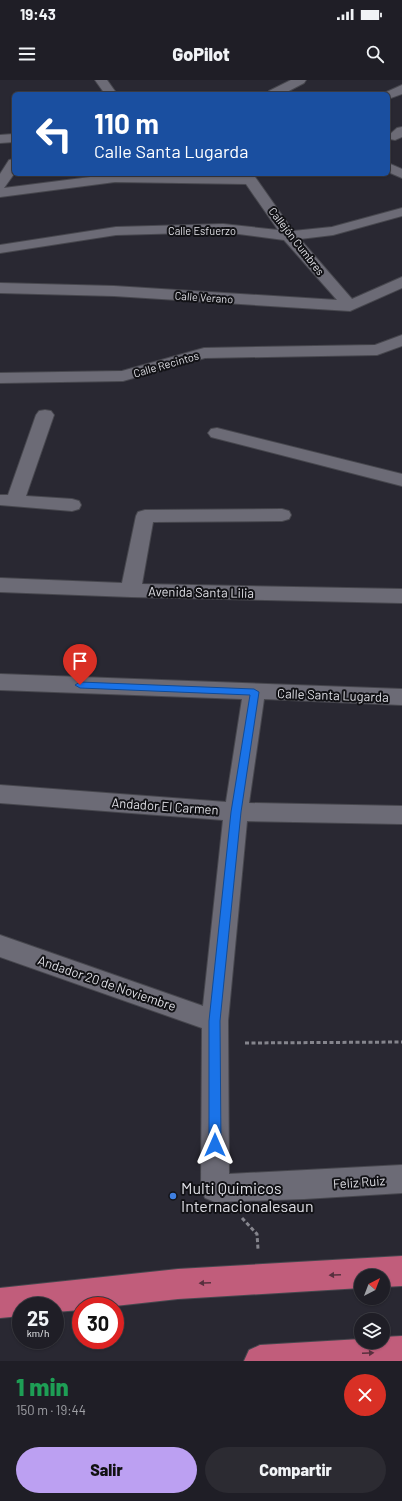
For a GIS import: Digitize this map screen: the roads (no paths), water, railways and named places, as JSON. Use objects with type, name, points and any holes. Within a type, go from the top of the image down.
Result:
[{"type":"highway","points":[[0,1303],[178,1284],[402,1271]]},
{"type":"highway","points":[[260,1361],[402,1352]]},
{"type":"street","points":[[101,80],[110,92]]},
{"type":"street","points":[[277,92],[300,80]]},
{"type":"street","points":[[390,94],[402,90]]},
{"type":"street","points":[[0,139],[12,138]]},
{"type":"street","points":[[0,185],[8,166]]},
{"type":"street","points":[[390,168],[402,174]]},
{"type":"street","points":[[0,193],[115,178],[248,177]]},
{"type":"street","name":"Callejón Cumbres","points":[[248,177],[289,236],[350,306]]},
{"type":"street","name":"Calle Esfuerzo","points":[[0,249],[116,231],[222,228],[289,236],[333,231],[402,212]]},
{"type":"street","name":"Calle Verano","points":[[0,288],[114,291],[350,306],[402,282]]},
{"type":"street","name":"Calle Recintos","points":[[0,378],[123,376],[204,352],[377,350],[402,340]]},
{"type":"street","points":[[45,415],[8,501],[72,505]]},
{"type":"street","points":[[217,433],[402,480]]},
{"type":"street","points":[[131,590],[145,516],[282,515]]},
{"type":"street","name":"Avenida Santa Lilia","points":[[0,585],[131,590],[402,596]]},
{"type":"street","name":"Calle Santa Lugarda","points":[[0,682],[402,698]]},
{"type":"street","points":[[215,1032],[236,812],[254,692]]},
{"type":"street","name":"Andador El Carmen","points":[[0,794],[236,812],[402,815]]},
{"type":"street","name":"Andador 20 de Noviembre","points":[[0,946],[215,1032]]},
{"type":"street","name":"Feliz Ruiz","points":[[215,1032],[215,1188],[304,1186],[402,1178]]},
{"type":"place","name":"Multi Quimicos Internacionalesaun","points":[[173,1196]]}]
